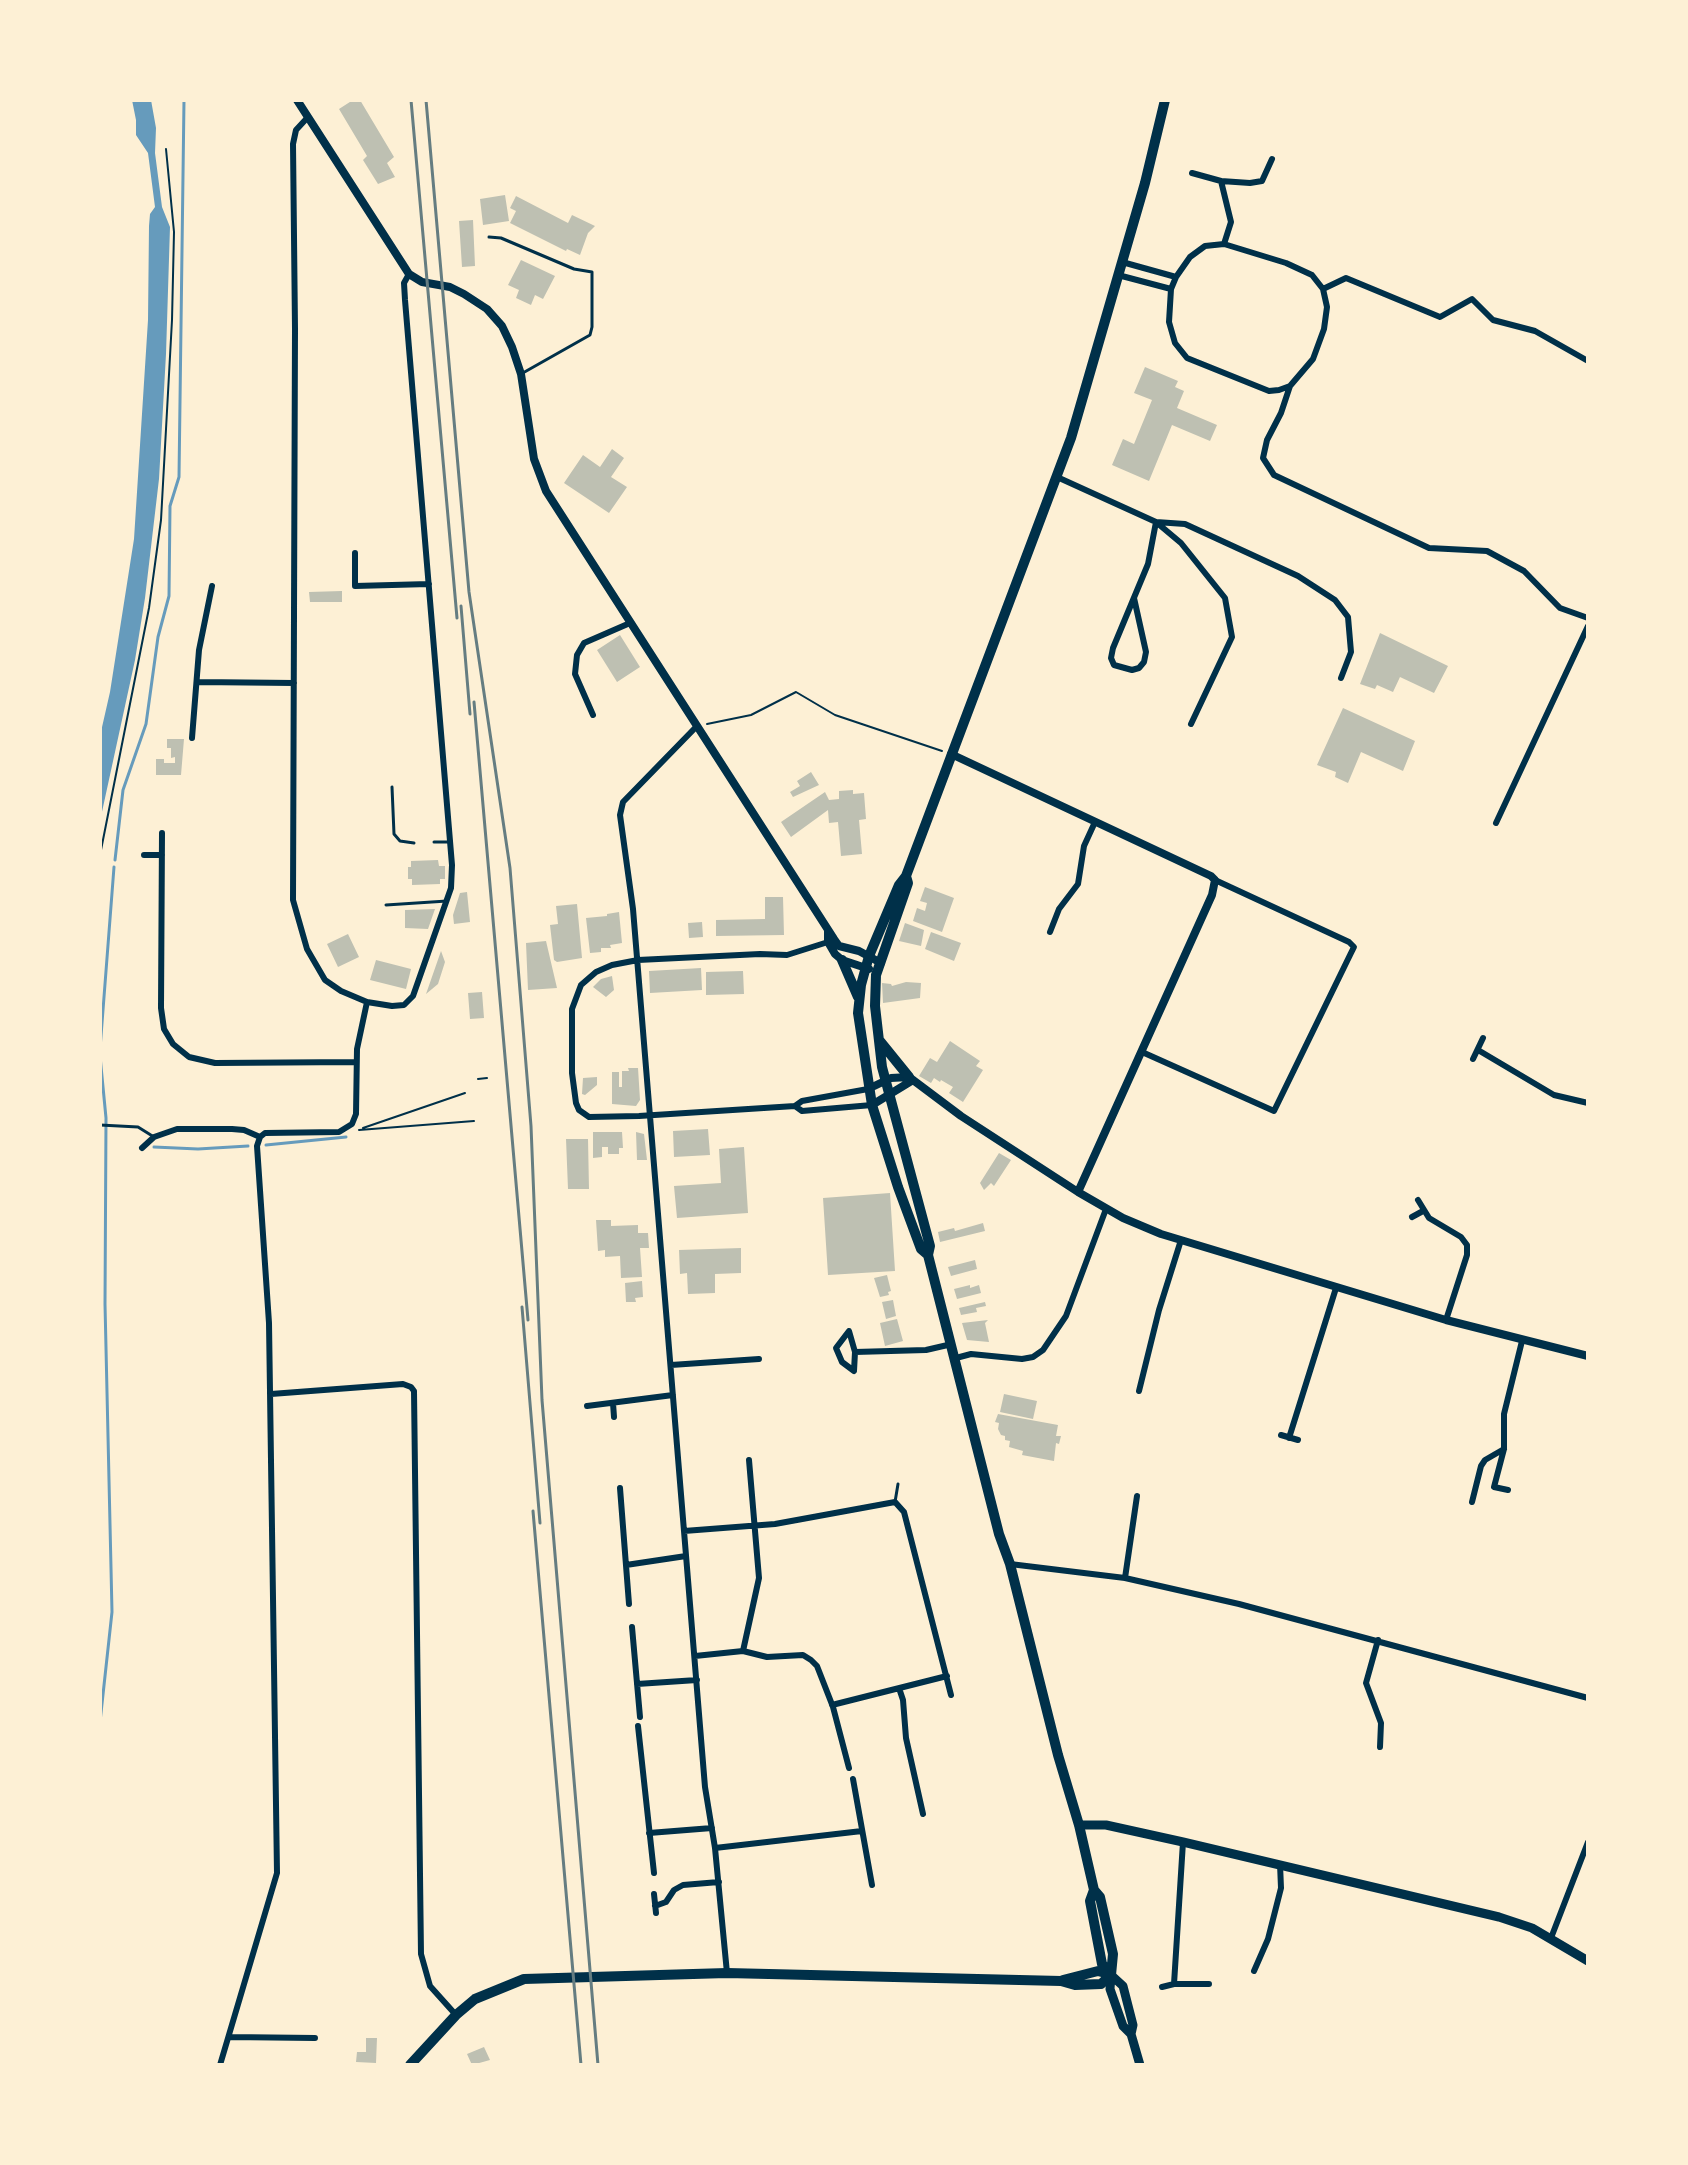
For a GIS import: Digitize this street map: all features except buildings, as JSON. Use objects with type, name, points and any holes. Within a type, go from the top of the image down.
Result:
[{"type":"main road","points":[[928,1255],[921,1249],[872,1105],[862,1051],[859,999],[867,962],[899,885],[906,876],[948,753],[1082,406],[1165,100]]},
{"type":"main road","points":[[906,876],[908,883],[876,975],[878,1039],[885,1081],[930,1246],[928,1255],[999,1534],[1010,1564],[1049,1725],[1079,1825],[1094,1890],[1090,1901],[1102,1964],[1111,1975],[1110,1989],[1123,2026],[1131,2034],[1140,2065]]},
{"type":"main road","points":[[842,960],[859,999]]},
{"type":"main road","points":[[878,1039],[911,1078]]},
{"type":"main road","points":[[1079,1825],[1106,1825],[1499,1917],[1532,1928],[1588,1961]]},
{"type":"main road","points":[[410,2065],[475,1999],[524,1979],[727,1973],[1061,1981],[1075,1985],[1101,1984],[1111,1975]]},
{"type":"street","points":[[297,100],[409,274],[422,282],[450,287],[487,309],[507,334],[521,374],[534,459],[546,491],[828,930],[839,946],[867,962],[876,975]]},
{"type":"street","points":[[308,117],[296,130],[293,144],[293,900],[313,961],[325,980],[367,1002],[398,1006],[410,1001],[451,888],[450,842],[405,300],[404,283],[409,274]]},
{"type":"street","points":[[1192,173],[1221,181],[1262,181],[1272,159]]},
{"type":"street","points":[[1221,181],[1231,222],[1224,244]]},
{"type":"street","points":[[1290,386],[1269,391],[1187,358],[1175,343],[1169,322],[1171,289],[1190,257],[1205,246],[1224,244],[1286,263],[1312,275],[1323,289],[1327,307],[1324,329],[1313,359],[1290,386],[1267,440],[1263,458],[1274,475],[1429,548],[1487,551],[1524,571],[1560,608],[1588,618]]},
{"type":"street","points":[[1122,262],[1176,277]]},
{"type":"street","points":[[1118,275],[1171,289]]},
{"type":"street","points":[[1323,289],[1346,278],[1440,317],[1472,299],[1493,320],[1535,331],[1588,361]]},
{"type":"street","points":[[1057,477],[1156,522],[1181,543],[1225,598],[1232,637],[1191,724]]},
{"type":"street","points":[[1134,598],[1146,652],[1144,662],[1132,670],[1114,665],[1111,658],[1134,598],[1153,549],[1156,522]]},
{"type":"street","points":[[1156,522],[1185,524],[1298,576],[1335,600],[1348,617],[1351,652],[1341,678]]},
{"type":"street","points":[[355,553],[355,586],[429,584]]},
{"type":"street","points":[[192,738],[199,650],[212,586]]},
{"type":"street","points":[[593,715],[575,674],[577,655],[584,643],[630,623]]},
{"type":"street","points":[[1496,823],[1588,626]]},
{"type":"street","points":[[197,682],[294,683]]},
{"type":"street","points":[[579,706],[586,701]]},
{"type":"street","points":[[696,727],[621,807],[638,960],[705,1787],[715,1848],[727,1973]]},
{"type":"street","points":[[948,753],[1211,876],[1354,947],[1274,1111],[1142,1052]]},
{"type":"street","points":[[1050,932],[1059,909],[1078,884],[1084,846],[1095,822]]},
{"type":"street","points":[[162,833],[161,1008],[164,1029],[175,1047],[189,1057],[215,1063],[356,1062]]},
{"type":"street","points":[[144,855],[162,855]]},
{"type":"street","points":[[1078,1192],[1212,895],[1215,880]]},
{"type":"street","points":[[828,930],[828,942],[842,960],[881,963]]},
{"type":"street","points":[[828,942],[787,955],[638,960],[603,968],[581,985],[572,1009],[572,1073],[576,1103],[584,1115],[650,1115],[795,1106],[802,1101],[868,1089],[885,1081],[911,1078],[961,1116],[1078,1192],[1142,1226],[1336,1288],[1522,1341],[1588,1356]]},
{"type":"street","points":[[220,2065],[277,1873],[271,1394],[257,1150],[260,1137],[267,1133],[339,1132],[347,1129],[355,1117],[356,1062],[367,1002]]},
{"type":"street","points":[[1473,1059],[1483,1038]]},
{"type":"street","points":[[1478,1050],[1554,1095],[1588,1103]]},
{"type":"street","points":[[795,1106],[802,1111],[872,1105],[911,1078]]},
{"type":"street","points":[[142,1148],[154,1137],[170,1130],[244,1130],[260,1137]]},
{"type":"street","points":[[1418,1200],[1423,1211],[1435,1223],[1461,1237],[1467,1245],[1467,1255],[1446,1320]]},
{"type":"street","points":[[956,1358],[971,1354],[1022,1359],[1043,1350],[1066,1316],[1106,1209]]},
{"type":"street","points":[[1412,1217],[1423,1211]]},
{"type":"street","points":[[1139,1391],[1159,1310],[1181,1240]]},
{"type":"street","points":[[1298,1440],[1285,1437],[1336,1288]]},
{"type":"street","points":[[849,1331],[855,1352],[854,1371],[842,1362],[836,1348],[849,1331]]},
{"type":"street","points":[[1508,1490],[1494,1487],[1504,1449],[1504,1414],[1522,1341]]},
{"type":"street","points":[[855,1352],[926,1350],[952,1344]]},
{"type":"street","points":[[671,1365],[759,1359]]},
{"type":"street","points":[[1142,1381],[1151,1384]]},
{"type":"street","points":[[271,1394],[403,1384],[414,1390],[421,1954],[430,1986],[456,2015]]},
{"type":"street","points":[[587,1406],[673,1395]]},
{"type":"street","points":[[613,1403],[614,1417]]},
{"type":"street","points":[[1472,1502],[1481,1466],[1485,1460],[1504,1449]]},
{"type":"street","points":[[743,1651],[759,1578],[749,1460]]},
{"type":"street","points":[[620,1488],[629,1604]]},
{"type":"street","points":[[1125,1578],[1137,1496]]},
{"type":"street","points":[[684,1531],[807,1519],[895,1502],[904,1512],[951,1695]]},
{"type":"street","points":[[626,1565],[686,1556]]},
{"type":"street","points":[[1010,1564],[1125,1578],[1239,1604],[1588,1698]]},
{"type":"street","points":[[632,1627],[640,1717]]},
{"type":"street","points":[[1378,1640],[1366,1683],[1381,1723],[1380,1747]]},
{"type":"street","points":[[695,1656],[743,1651],[767,1657],[803,1655],[811,1660],[817,1666],[832,1705],[849,1768]]},
{"type":"street","points":[[832,1705],[947,1676]]},
{"type":"street","points":[[637,1684],[697,1680]]},
{"type":"street","points":[[899,1688],[906,1738],[923,1814]]},
{"type":"street","points":[[638,1726],[654,1873]]},
{"type":"street","points":[[853,1779],[872,1885]]},
{"type":"street","points":[[649,1833],[712,1828]]},
{"type":"street","points":[[715,1848],[862,1831]]},
{"type":"street","points":[[1174,1984],[1183,1842]]},
{"type":"street","points":[[1551,1938],[1588,1842]]},
{"type":"street","points":[[1254,1971],[1268,1939],[1281,1888],[1280,1864]]},
{"type":"street","points":[[654,1894],[656,1910],[674,1890],[683,1885],[719,1882]]},
{"type":"street","points":[[1162,1987],[1209,1984]]},
{"type":"street","points":[[229,2037],[315,2038]]},
{"type":"lane","points":[[489,237],[501,238],[574,269],[592,272],[590,335],[521,374]]},
{"type":"lane","points":[[392,787],[394,834],[400,841],[414,843]]},
{"type":"lane","points":[[434,842],[450,842]]},
{"type":"lane","points":[[386,905],[447,901]]},
{"type":"lane","points":[[101,1125],[138,1127],[154,1137]]},
{"type":"lane","points":[[895,1502],[898,1484]]},
{"type":"path","points":[[100,855],[149,608],[161,520],[174,232],[166,149]]},
{"type":"path","points":[[707,724],[751,715],[796,692],[835,715],[948,753]]},
{"type":"path","points":[[478,1079],[487,1078]]},
{"type":"path","points":[[465,1093],[358,1130],[474,1121]]},
{"type":"water","points":[[132,100],[151,100],[162,207],[170,227],[166,354],[159,479],[145,598],[135,660],[100,821],[100,736],[134,539],[148,320],[149,226],[150,214],[155,207],[148,153],[136,135]]},
{"type":"waterway","points":[[115,860],[123,790],[146,724],[158,637],[169,596],[170,506],[179,477],[184,100]]},
{"type":"waterway","points":[[100,1049],[114,867]]},
{"type":"waterway","points":[[100,1056],[106,1118],[105,1304],[112,1612],[100,1722]]},
{"type":"waterway","points":[[266,1145],[346,1137]]},
{"type":"waterway","points":[[154,1147],[198,1149],[248,1146]]},
{"type":"railway","points":[[411,100],[457,618]]},
{"type":"railway","points":[[426,100],[469,592],[510,868],[531,1126],[542,1400],[598,2065]]},
{"type":"railway","points":[[461,606],[470,714]]},
{"type":"railway","points":[[474,702],[528,1320]]},
{"type":"railway","points":[[522,1307],[540,1523]]},
{"type":"railway","points":[[533,1511],[581,2065]]}]
